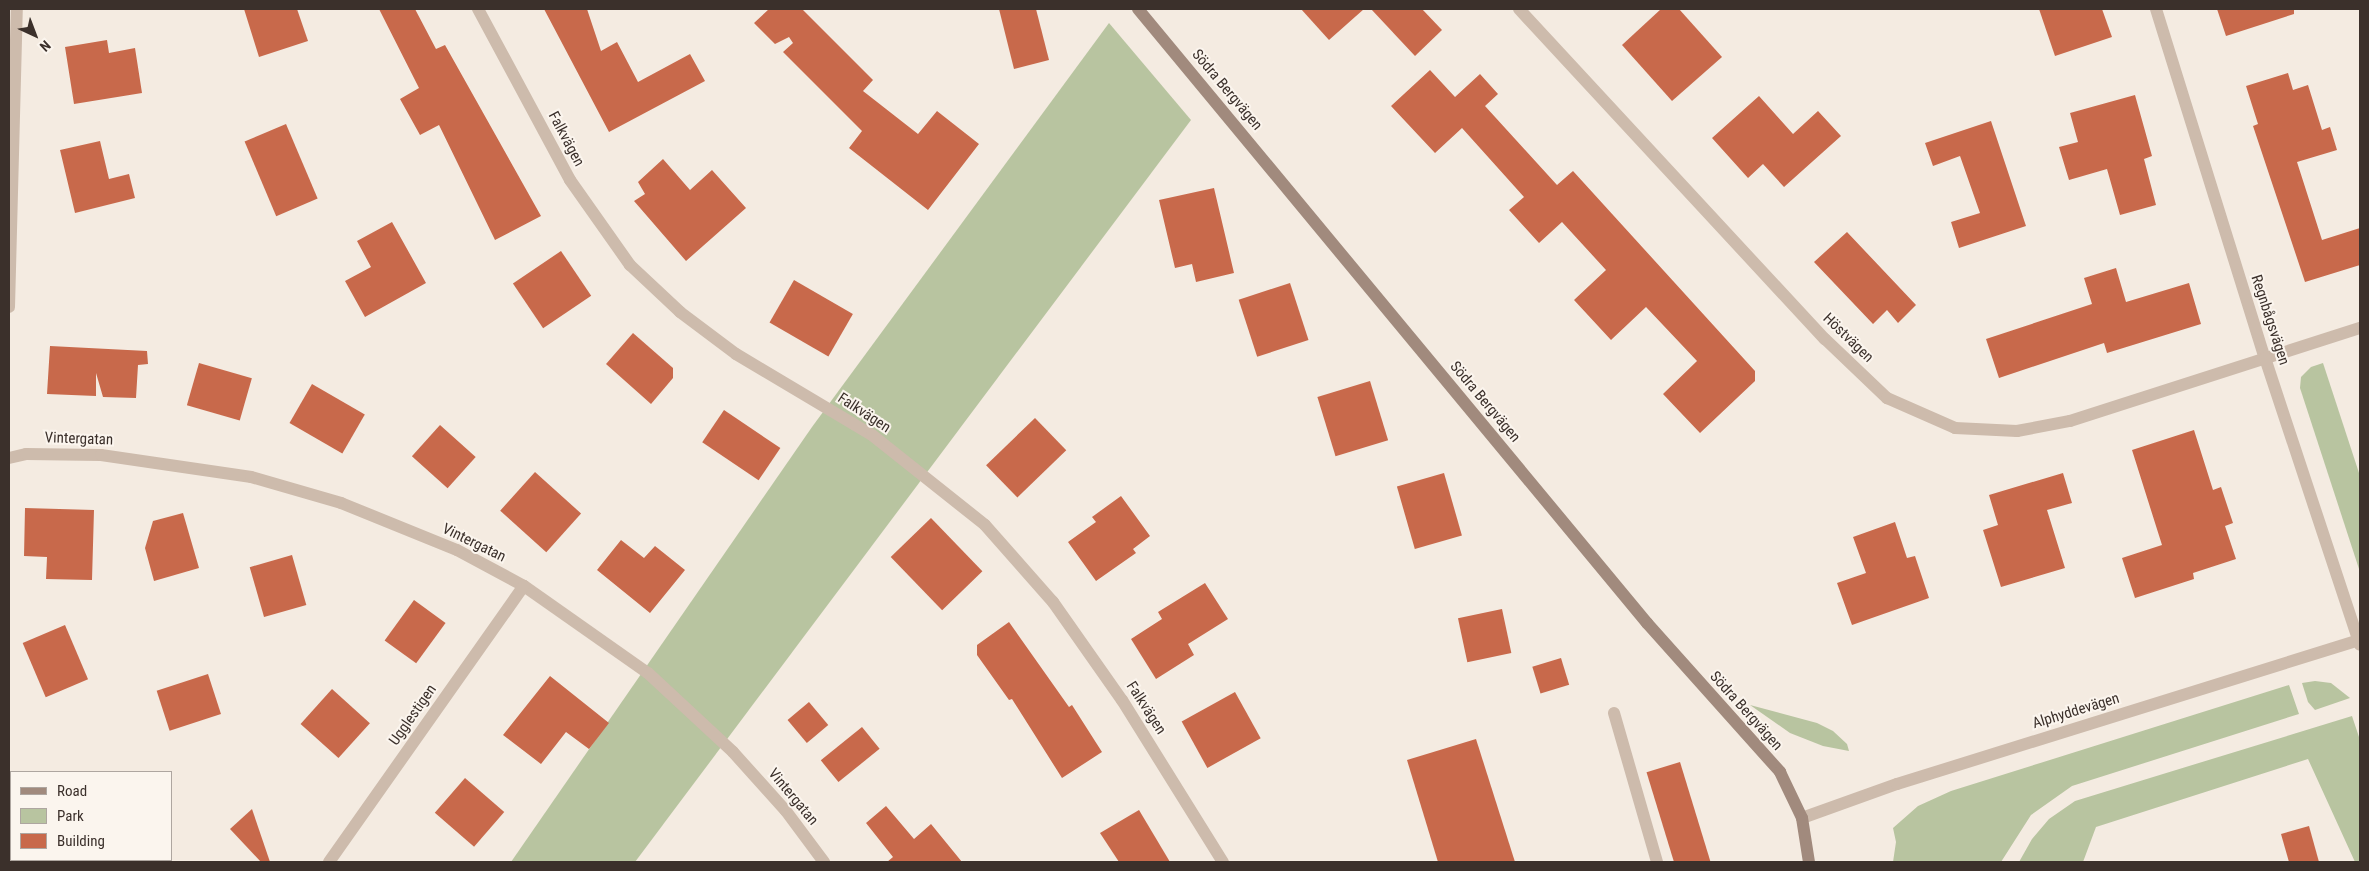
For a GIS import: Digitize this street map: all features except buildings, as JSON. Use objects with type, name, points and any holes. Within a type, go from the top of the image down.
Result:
[{"type":"street","points":[[9,307],[12,27],[17,9]]},
{"type":"street","name":"Falkvägen","points":[[478,9],[570,180],[630,265],[680,312],[736,354],[872,435],[985,525],[1053,602],[1149,742],[1223,862]]},
{"type":"street","name":"Södra Bergvägen","points":[[1138,9],[1647,623],[1780,772],[1802,818],[1810,862]]},
{"type":"street","name":"Höstvägen","points":[[1519,9],[1825,339],[1887,398],[1955,428],[2017,431],[2070,421],[2360,328]]},
{"type":"street","name":"Regnbågsvägen","points":[[2156,9],[2265,358],[2360,642]]},
{"type":"street","name":"Vintergatan","points":[[9,458],[26,454],[101,455],[251,477],[341,503],[457,550],[524,586],[641,667],[684,704],[786,811],[824,862]]},
{"type":"street","name":"Ugglestigen","points":[[329,862],[524,586]]},
{"type":"street","name":"Alphyddevägen","points":[[1802,818],[1897,784],[2360,642]]},
{"type":"street","points":[[1614,712],[1658,862]]},
{"type":"green space","points":[[1109,23],[1191,120],[635,862],[511,862],[812,427]]},
{"type":"green space","points":[[2323,363],[2360,476],[2360,572],[2300,388],[2301,377],[2311,367]]},
{"type":"green space","points":[[2315,681],[2331,683],[2350,698],[2315,710],[2308,702],[2302,683]]},
{"type":"green space","points":[[2289,685],[2299,714],[2072,786],[2031,815],[2001,862],[1893,862],[1896,842],[1893,828],[1918,806],[1951,791]]},
{"type":"green space","points":[[1750,705],[1817,723],[1833,731],[1847,744],[1849,751],[1823,746],[1790,733]]},
{"type":"green space","points":[[2352,716],[2360,740],[2360,862],[2355,862],[2308,759],[2096,827],[2083,862],[2019,862],[2032,839],[2049,819],[2075,801]]}]
